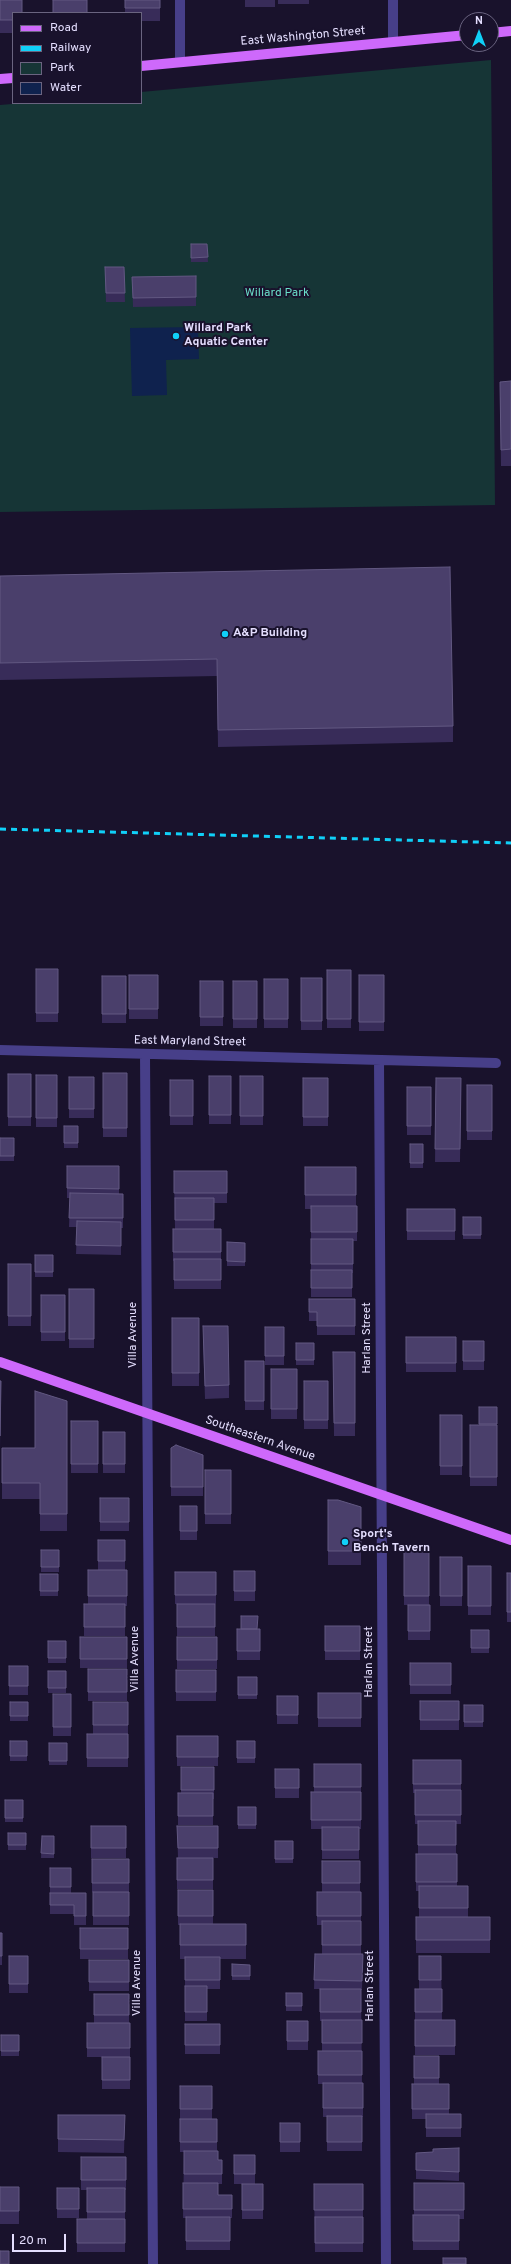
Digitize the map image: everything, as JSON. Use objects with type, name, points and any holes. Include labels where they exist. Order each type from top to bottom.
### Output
[{"type":"main road","points":[[499,32],[511,31]]},
{"type":"main road","name":"East Washington Street","points":[[142,66],[459,36]]},
{"type":"main road","points":[[0,79],[12,78]]},
{"type":"main road","name":"Southeastern Avenue","points":[[0,1362],[511,1540]]},
{"type":"street","points":[[180,0],[180,62]]},
{"type":"street","points":[[393,0],[393,42]]},
{"type":"street","name":"East Maryland Street","points":[[0,1050],[496,1064]]},
{"type":"street","name":"Villa Avenue","points":[[145,1054],[153,2264]]},
{"type":"street","name":"Harlan Street","points":[[379,1060],[386,2264]]},
{"type":"green space","name":"Willard Park","points":[[491,60],[495,505],[0,512],[0,105],[142,104],[142,92]]},
{"type":"water","points":[[198,327],[199,359],[166,360],[167,395],[132,396],[130,328]]},
{"type":"building","points":[[0,0],[22,0],[22,12],[12,12],[12,20],[0,20]]},
{"type":"building","points":[[53,0],[87,0],[87,12],[53,12]]},
{"type":"building","points":[[125,0],[160,0],[160,8],[125,8]]},
{"type":"building","points":[[191,244],[207,244],[208,257],[191,258]]},
{"type":"building","points":[[105,267],[124,267],[125,293],[106,293]]},
{"type":"building","points":[[196,276],[196,297],[133,298],[132,277]]},
{"type":"building","points":[[511,381],[511,449],[501,450],[500,382]]},
{"type":"building","name":"A&P Building","points":[[450,567],[453,726],[218,730],[217,659],[0,663],[0,576]]},
{"type":"building","points":[[36,969],[58,969],[58,1013],[36,1013]]},
{"type":"building","points":[[327,970],[351,970],[351,1019],[327,1019]]},
{"type":"building","points":[[129,975],[158,975],[158,1009],[129,1009]]},
{"type":"building","points":[[359,975],[384,975],[384,1022],[359,1022]]},
{"type":"building","points":[[102,976],[126,976],[126,1014],[102,1014]]},
{"type":"building","points":[[301,978],[322,978],[322,1021],[301,1021]]},
{"type":"building","points":[[264,979],[288,979],[288,1019],[264,1019]]},
{"type":"building","points":[[200,981],[223,981],[223,1017],[200,1017]]},
{"type":"building","points":[[233,981],[257,981],[257,1019],[233,1019]]},
{"type":"building","points":[[103,1073],[127,1073],[127,1128],[103,1128]]},
{"type":"building","points":[[8,1074],[31,1074],[31,1117],[8,1117]]},
{"type":"building","points":[[36,1075],[57,1075],[57,1118],[36,1118]]},
{"type":"building","points":[[209,1076],[231,1076],[231,1115],[209,1115]]},
{"type":"building","points":[[240,1076],[263,1076],[263,1116],[240,1116]]},
{"type":"building","points":[[69,1077],[94,1077],[94,1109],[69,1109]]},
{"type":"building","points":[[303,1078],[328,1078],[328,1117],[303,1117]]},
{"type":"building","points":[[436,1078],[461,1078],[460,1149],[435,1149]]},
{"type":"building","points":[[170,1080],[193,1080],[193,1116],[170,1116]]},
{"type":"building","points":[[467,1085],[492,1085],[492,1131],[467,1131]]},
{"type":"building","points":[[407,1087],[431,1087],[431,1126],[407,1126]]},
{"type":"building","points":[[64,1126],[78,1126],[78,1143],[64,1143]]},
{"type":"building","points":[[0,1138],[14,1138],[14,1156],[0,1156]]},
{"type":"building","points":[[410,1144],[423,1144],[423,1163],[410,1163]]},
{"type":"building","points":[[67,1166],[119,1166],[119,1189],[67,1188]]},
{"type":"building","points":[[305,1167],[356,1167],[356,1195],[305,1195]]},
{"type":"building","points":[[174,1171],[227,1171],[227,1193],[174,1193]]},
{"type":"building","points":[[70,1193],[123,1194],[123,1218],[69,1218]]},
{"type":"building","points":[[175,1198],[214,1198],[214,1220],[175,1220]]},
{"type":"building","points":[[311,1206],[357,1206],[357,1232],[311,1232]]},
{"type":"building","points":[[407,1209],[455,1209],[455,1231],[407,1231]]},
{"type":"building","points":[[463,1217],[481,1217],[481,1235],[463,1235]]},
{"type":"building","points":[[77,1221],[121,1222],[121,1246],[76,1245]]},
{"type":"building","points":[[173,1229],[221,1229],[221,1252],[173,1252]]},
{"type":"building","points":[[311,1239],[353,1239],[353,1264],[311,1264]]},
{"type":"building","points":[[227,1242],[245,1243],[245,1262],[227,1261]]},
{"type":"building","points":[[35,1255],[53,1255],[53,1272],[35,1272]]},
{"type":"building","points":[[174,1259],[221,1259],[221,1280],[174,1280]]},
{"type":"building","points":[[8,1264],[31,1264],[31,1316],[8,1316]]},
{"type":"building","points":[[311,1270],[352,1270],[352,1288],[311,1288]]},
{"type":"building","points":[[69,1289],[94,1289],[94,1339],[69,1339]]},
{"type":"building","points":[[41,1295],[65,1295],[65,1332],[41,1332]]},
{"type":"building","points":[[309,1299],[355,1299],[355,1326],[317,1326],[317,1312],[309,1312]]},
{"type":"building","points":[[172,1318],[199,1318],[199,1373],[172,1373]]},
{"type":"building","points":[[203,1326],[228,1326],[229,1385],[205,1386]]},
{"type":"building","points":[[265,1327],[284,1327],[284,1356],[265,1356]]},
{"type":"building","points":[[406,1337],[456,1337],[456,1363],[406,1363]]},
{"type":"building","points":[[463,1341],[484,1341],[484,1361],[463,1361]]},
{"type":"building","points":[[296,1343],[314,1343],[314,1360],[296,1360]]},
{"type":"building","points":[[333,1352],[355,1352],[355,1423],[334,1423]]},
{"type":"building","points":[[245,1361],[264,1361],[264,1401],[245,1401]]},
{"type":"building","points":[[271,1369],[297,1369],[297,1409],[271,1409]]},
{"type":"building","points":[[0,1381],[1,1381],[0,1436]]},
{"type":"building","points":[[304,1381],[328,1381],[328,1420],[304,1420]]},
{"type":"building","points":[[35,1391],[67,1401],[67,1514],[40,1514],[40,1483],[2,1483],[2,1448],[35,1448]]},
{"type":"building","points":[[479,1407],[497,1407],[497,1424],[479,1424]]},
{"type":"building","points":[[440,1415],[462,1415],[462,1466],[440,1466]]},
{"type":"building","points":[[71,1421],[98,1421],[98,1464],[71,1464]]},
{"type":"building","points":[[470,1425],[497,1425],[497,1477],[470,1477]]},
{"type":"building","points":[[103,1432],[125,1432],[125,1464],[103,1464]]},
{"type":"building","points":[[176,1445],[203,1455],[203,1487],[171,1487],[171,1448]]},
{"type":"building","points":[[205,1470],[231,1470],[231,1514],[205,1514]]},
{"type":"building","points":[[100,1498],[129,1498],[129,1522],[100,1522]]},
{"type":"building","name":"Sport's Bench Tavern","points":[[328,1500],[338,1500],[361,1507],[361,1551],[328,1551]]},
{"type":"building","points":[[180,1506],[197,1506],[197,1531],[180,1531]]},
{"type":"building","points":[[98,1540],[125,1540],[125,1561],[98,1561]]},
{"type":"building","points":[[41,1550],[59,1550],[59,1567],[41,1567]]},
{"type":"building","points":[[404,1551],[429,1551],[429,1596],[404,1596]]},
{"type":"building","points":[[440,1557],[462,1557],[462,1596],[440,1596]]},
{"type":"building","points":[[468,1566],[491,1566],[491,1606],[468,1606]]},
{"type":"building","points":[[88,1570],[127,1570],[127,1596],[88,1596]]},
{"type":"building","points":[[234,1571],[255,1571],[255,1591],[234,1591]]},
{"type":"building","points":[[175,1572],[216,1572],[216,1595],[175,1595]]},
{"type":"building","points":[[507,1573],[511,1573],[511,1612],[507,1612]]},
{"type":"building","points":[[40,1574],[58,1574],[58,1591],[40,1591]]},
{"type":"building","points":[[84,1604],[125,1604],[125,1627],[84,1627]]},
{"type":"building","points":[[177,1604],[215,1604],[215,1627],[177,1627]]},
{"type":"building","points":[[408,1605],[430,1605],[430,1631],[408,1631]]},
{"type":"building","points":[[241,1616],[258,1616],[257,1629],[241,1629]]},
{"type":"building","points":[[325,1626],[360,1626],[360,1651],[325,1651]]},
{"type":"building","points":[[237,1629],[260,1629],[260,1651],[237,1651]]},
{"type":"building","points":[[471,1630],[489,1630],[489,1648],[471,1648]]},
{"type":"building","points":[[80,1637],[127,1637],[127,1659],[80,1659]]},
{"type":"building","points":[[177,1637],[217,1637],[217,1660],[177,1660]]},
{"type":"building","points":[[48,1641],[66,1641],[66,1658],[48,1658]]},
{"type":"building","points":[[410,1663],[451,1663],[451,1685],[410,1685]]},
{"type":"building","points":[[9,1666],[28,1666],[28,1686],[9,1686]]},
{"type":"building","points":[[88,1669],[127,1669],[127,1692],[88,1692]]},
{"type":"building","points":[[176,1670],[216,1670],[216,1692],[176,1692]]},
{"type":"building","points":[[48,1671],[66,1671],[66,1688],[48,1688]]},
{"type":"building","points":[[238,1677],[257,1677],[257,1695],[238,1695]]},
{"type":"building","points":[[318,1693],[361,1693],[361,1718],[318,1718]]},
{"type":"building","points":[[53,1694],[71,1694],[71,1727],[53,1727]]},
{"type":"building","points":[[277,1696],[298,1696],[298,1715],[277,1715]]},
{"type":"building","points":[[420,1701],[459,1701],[459,1720],[420,1720]]},
{"type":"building","points":[[10,1702],[28,1702],[28,1716],[10,1716]]},
{"type":"building","points":[[93,1702],[128,1702],[128,1725],[93,1725]]},
{"type":"building","points":[[464,1705],[483,1705],[483,1722],[464,1722]]},
{"type":"building","points":[[87,1734],[128,1734],[128,1758],[87,1758]]},
{"type":"building","points":[[177,1736],[218,1736],[218,1757],[177,1757]]},
{"type":"building","points":[[10,1741],[27,1741],[27,1756],[10,1756]]},
{"type":"building","points":[[237,1741],[255,1741],[255,1758],[237,1758]]},
{"type":"building","points":[[49,1743],[67,1743],[67,1761],[49,1761]]},
{"type":"building","points":[[413,1760],[461,1760],[461,1784],[413,1784]]},
{"type":"building","points":[[314,1764],[361,1764],[361,1787],[314,1787]]},
{"type":"building","points":[[181,1767],[214,1767],[214,1790],[181,1790]]},
{"type":"building","points":[[275,1769],[299,1769],[299,1788],[275,1788]]},
{"type":"building","points":[[415,1790],[461,1790],[461,1815],[415,1815]]},
{"type":"building","points":[[311,1792],[361,1792],[361,1820],[311,1820]]},
{"type":"building","points":[[178,1793],[213,1793],[213,1816],[178,1816]]},
{"type":"building","points":[[5,1800],[23,1800],[23,1818],[5,1818]]},
{"type":"building","points":[[238,1807],[256,1807],[256,1825],[238,1825]]},
{"type":"building","points":[[418,1821],[456,1821],[456,1845],[418,1845]]},
{"type":"building","points":[[91,1826],[126,1826],[126,1848],[91,1848]]},
{"type":"building","points":[[177,1826],[218,1826],[218,1848],[178,1848]]},
{"type":"building","points":[[322,1827],[359,1827],[359,1850],[322,1850]]},
{"type":"building","points":[[8,1833],[26,1833],[26,1845],[8,1845]]},
{"type":"building","points":[[42,1836],[54,1836],[54,1854],[41,1853]]},
{"type":"building","points":[[275,1841],[293,1841],[293,1859],[275,1859]]},
{"type":"building","points":[[416,1854],[457,1854],[457,1882],[416,1882]]},
{"type":"building","points":[[177,1858],[213,1858],[213,1880],[177,1880]]},
{"type":"building","points":[[92,1859],[129,1859],[129,1883],[92,1883]]},
{"type":"building","points":[[322,1861],[360,1861],[360,1883],[322,1883]]},
{"type":"building","points":[[50,1868],[71,1868],[71,1887],[50,1887]]},
{"type":"building","points":[[419,1886],[468,1886],[468,1908],[419,1908]]},
{"type":"building","points":[[178,1890],[213,1890],[213,1916],[178,1916]]},
{"type":"building","points":[[93,1892],[129,1892],[129,1916],[93,1916]]},
{"type":"building","points":[[317,1892],[361,1892],[361,1916],[317,1916]]},
{"type":"building","points":[[50,1893],[86,1893],[86,1916],[74,1916],[74,1905],[50,1905]]},
{"type":"building","points":[[416,1917],[490,1917],[490,1940],[416,1940]]},
{"type":"building","points":[[322,1921],[361,1921],[361,1945],[322,1945]]},
{"type":"building","points":[[180,1924],[246,1924],[246,1945],[180,1945]]},
{"type":"building","points":[[80,1928],[128,1928],[128,1949],[80,1949]]},
{"type":"building","points":[[0,1933],[2,1933],[2,1956],[0,1956]]},
{"type":"building","points":[[315,1954],[363,1954],[362,1981],[314,1980]]},
{"type":"building","points":[[9,1956],[28,1956],[28,1984],[9,1984]]},
{"type":"building","points":[[419,1956],[441,1956],[441,1980],[419,1980]]},
{"type":"building","points":[[185,1957],[220,1957],[220,1980],[185,1980]]},
{"type":"building","points":[[89,1960],[129,1960],[129,1982],[89,1982]]},
{"type":"building","points":[[232,1964],[250,1965],[250,1976],[232,1976]]},
{"type":"building","points":[[185,1986],[207,1986],[207,2012],[185,2012]]},
{"type":"building","points":[[320,1989],[361,1989],[361,2012],[320,2012]]},
{"type":"building","points":[[415,1989],[442,1989],[442,2012],[415,2012]]},
{"type":"building","points":[[286,1993],[302,1993],[302,2006],[286,2006]]},
{"type":"building","points":[[94,1994],[129,1994],[129,2015],[94,2015]]},
{"type":"building","points":[[322,2020],[362,2020],[362,2043],[322,2043]]},
{"type":"building","points":[[415,2020],[455,2020],[455,2046],[415,2046]]},
{"type":"building","points":[[287,2021],[308,2021],[308,2041],[287,2041]]},
{"type":"building","points":[[87,2023],[130,2023],[130,2048],[87,2048]]},
{"type":"building","points":[[185,2024],[220,2024],[220,2045],[185,2045]]},
{"type":"building","points":[[1,2035],[19,2035],[19,2051],[1,2051]]},
{"type":"building","points":[[318,2051],[362,2051],[362,2075],[318,2075]]},
{"type":"building","points":[[414,2056],[439,2056],[439,2078],[414,2078]]},
{"type":"building","points":[[102,2057],[130,2057],[130,2080],[102,2080]]},
{"type":"building","points":[[323,2083],[363,2083],[363,2108],[323,2108]]},
{"type":"building","points":[[412,2084],[449,2084],[449,2109],[412,2109]]},
{"type":"building","points":[[180,2086],[212,2086],[212,2109],[180,2109]]},
{"type":"building","points":[[426,2114],[461,2114],[461,2128],[426,2128]]},
{"type":"building","points":[[58,2115],[125,2115],[124,2140],[58,2139]]},
{"type":"building","points":[[327,2116],[362,2116],[362,2142],[327,2142]]},
{"type":"building","points":[[180,2119],[217,2119],[217,2142],[180,2142]]},
{"type":"building","points":[[280,2123],[300,2123],[300,2142],[280,2142]]},
{"type":"building","points":[[459,2148],[459,2172],[416,2170],[416,2153],[433,2152],[433,2149]]},
{"type":"building","points":[[184,2151],[218,2151],[218,2160],[222,2160],[222,2174],[184,2174]]},
{"type":"building","points":[[234,2155],[255,2155],[255,2174],[234,2174]]},
{"type":"building","points":[[81,2157],[126,2157],[126,2180],[81,2180]]},
{"type":"building","points":[[183,2183],[218,2183],[218,2195],[232,2195],[232,2209],[183,2209]]},
{"type":"building","points":[[414,2183],[464,2183],[464,2210],[414,2210]]},
{"type":"building","points":[[242,2184],[263,2184],[263,2210],[242,2210]]},
{"type":"building","points":[[314,2184],[363,2184],[363,2210],[314,2210]]},
{"type":"building","points":[[0,2187],[19,2187],[19,2211],[0,2211]]},
{"type":"building","points":[[57,2188],[79,2188],[79,2209],[57,2209]]},
{"type":"building","points":[[87,2188],[125,2188],[125,2212],[87,2212]]},
{"type":"building","points":[[413,2215],[459,2215],[459,2241],[413,2241]]},
{"type":"building","points":[[186,2217],[230,2217],[230,2241],[186,2241]]},
{"type":"building","points":[[315,2217],[363,2217],[363,2243],[315,2243]]},
{"type":"building","points":[[77,2219],[125,2219],[125,2243],[77,2243]]},
{"type":"building","points":[[0,2251],[9,2251],[9,2264],[0,2264]]},
{"type":"building","points":[[443,2258],[466,2258],[466,2264],[443,2264]]},
{"type":"railway","points":[[0,829],[511,843]]},
{"type":"place","name":"Willard Park Aquatic Center","points":[[176,336]]},
{"type":"place","name":"A&P Building","points":[[225,634]]},
{"type":"place","name":"Sport's Bench Tavern","points":[[345,1542]]}]
